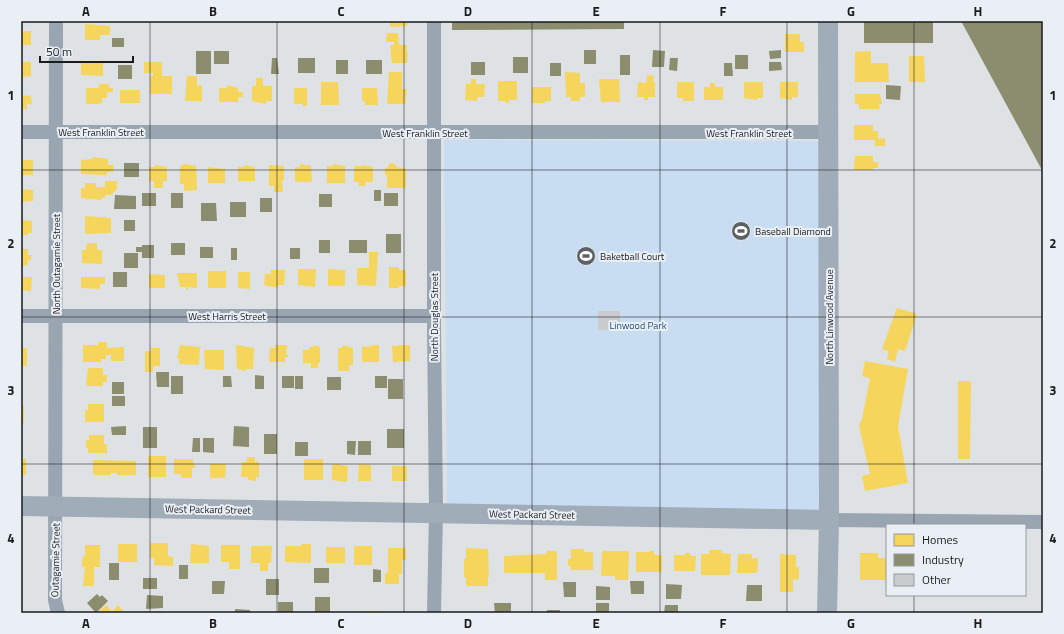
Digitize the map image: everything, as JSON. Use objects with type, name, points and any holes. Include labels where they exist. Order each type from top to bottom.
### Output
[{"type":"street","name":"North Outagamie Street","points":[[56,21],[56,506]]},
{"type":"street","name":"North Douglas Street","points":[[434,21],[434,316],[436,512],[434,613]]},
{"type":"street","name":"North Linwood Avenue","points":[[827,613],[829,520],[828,21]]},
{"type":"street","name":"West Franklin Street","points":[[21,132],[828,132]]},
{"type":"street","name":"West Harris Street","points":[[21,316],[434,316]]},
{"type":"street","name":"West Packard Street","points":[[21,506],[829,520],[1043,522]]},
{"type":"street","name":"Outagamie Street","points":[[56,506],[55,606],[58,613]]},
{"type":"green space","name":"Linwood Park","points":[[444,140],[822,141],[822,512],[447,505]]},
{"type":"building: Homes","points":[[390,21],[407,21],[407,26],[390,27]]},
{"type":"building: Homes","points":[[85,24],[110,26],[110,35],[100,35],[100,40],[85,40]]},
{"type":"building: Homes","points":[[21,31],[31,31],[31,45],[21,45]]},
{"type":"building: Homes","points":[[387,33],[398,33],[399,45],[407,45],[407,63],[392,63],[390,45],[394,45],[394,42],[386,42]]},
{"type":"building: Homes","points":[[785,34],[800,34],[800,42],[804,42],[804,52],[785,52]]},
{"type":"building: Homes","points":[[871,51],[871,63],[888,63],[889,82],[855,82],[855,52]]},
{"type":"building: Homes","points":[[909,56],[924,56],[925,82],[909,82]]},
{"type":"building: Homes","points":[[103,61],[103,76],[81,75],[81,62]]},
{"type":"building: Homes","points":[[21,62],[31,62],[31,76],[21,77]]},
{"type":"building: Homes","points":[[144,62],[162,62],[162,76],[172,76],[172,94],[150,94],[150,76],[153,76],[153,73],[144,73]]},
{"type":"building: Homes","points":[[389,72],[402,72],[402,89],[407,89],[405,104],[387,104]]},
{"type":"building: Homes","points":[[565,72],[580,73],[580,83],[585,83],[585,97],[580,97],[580,101],[571,101],[571,97],[566,97]]},
{"type":"building: Homes","points":[[647,75],[654,76],[653,82],[655,82],[655,97],[648,97],[648,100],[644,100],[644,97],[637,97],[638,82],[646,83]]},
{"type":"building: Homes","points":[[187,76],[197,76],[197,86],[202,85],[202,101],[185,101]]},
{"type":"building: Homes","points":[[256,78],[263,78],[263,86],[272,86],[272,101],[266,101],[266,104],[252,101],[252,86],[256,86]]},
{"type":"building: Homes","points":[[471,79],[476,79],[476,84],[485,84],[484,97],[477,97],[477,101],[465,100],[466,84],[471,84]]},
{"type":"building: Homes","points":[[599,79],[619,79],[620,102],[601,102]]},
{"type":"building: Homes","points":[[498,81],[517,81],[517,100],[509,100],[509,103],[506,103],[506,101],[498,101]]},
{"type":"building: Homes","points":[[321,82],[338,82],[339,105],[321,105]]},
{"type":"building: Homes","points":[[677,82],[694,82],[694,101],[683,101],[683,98],[677,98]]},
{"type":"building: Homes","points":[[744,82],[763,82],[763,98],[757,98],[757,100],[744,98]]},
{"type":"building: Homes","points":[[780,82],[798,82],[798,97],[792,97],[792,100],[780,98]]},
{"type":"building: Homes","points":[[710,83],[715,83],[715,87],[723,87],[723,100],[704,100],[704,87],[710,87]]},
{"type":"building: Homes","points":[[99,84],[109,84],[109,88],[113,88],[113,92],[107,92],[107,98],[102,98],[102,103],[86,104],[86,88],[99,88]]},
{"type":"building: Homes","points":[[227,85],[238,88],[238,92],[243,92],[243,97],[238,97],[238,102],[219,102],[219,88],[227,88]]},
{"type":"building: Homes","points":[[532,87],[551,87],[551,101],[545,101],[545,103],[532,103]]},
{"type":"building: Homes","points":[[294,88],[307,88],[307,106],[303,106],[303,104],[294,104]]},
{"type":"building: Homes","points":[[362,88],[377,88],[378,105],[365,105],[365,101],[362,101]]},
{"type":"building: Homes","points":[[120,90],[140,90],[140,103],[120,103]]},
{"type":"building: Homes","points":[[855,94],[880,94],[882,104],[879,104],[880,109],[859,109],[859,104],[855,104]]},
{"type":"building: Homes","points":[[21,95],[31,96],[32,104],[27,104],[27,109],[23,109],[23,111],[21,111]]},
{"type":"building: Homes","points":[[854,125],[873,125],[873,131],[878,131],[878,139],[885,138],[885,146],[875,146],[875,140],[854,140]]},
{"type":"building: Homes","points":[[855,156],[873,156],[873,162],[878,162],[878,168],[873,168],[873,170],[854,170]]},
{"type":"building: Homes","points":[[93,157],[108,159],[108,165],[114,165],[113,172],[107,172],[107,175],[81,174],[81,160],[93,159]]},
{"type":"building: Homes","points":[[21,160],[33,160],[33,175],[21,175]]},
{"type":"building: Homes","points":[[390,163],[395,164],[398,169],[399,167],[406,169],[406,188],[387,188],[387,175],[385,175],[385,168],[387,168]]},
{"type":"building: Homes","points":[[185,164],[196,166],[197,190],[184,191],[184,184],[180,184],[180,166]]},
{"type":"building: Homes","points":[[300,164],[311,166],[312,182],[295,182],[295,167],[300,167]]},
{"type":"building: Homes","points":[[333,164],[345,166],[345,183],[327,183],[327,166],[333,166]]},
{"type":"building: Homes","points":[[155,165],[167,167],[167,181],[163,181],[163,188],[154,188],[154,181],[149,181],[149,167],[155,167]]},
{"type":"building: Homes","points":[[244,165],[255,167],[255,181],[238,181],[238,167],[244,167]]},
{"type":"building: Homes","points":[[269,165],[284,166],[284,180],[282,180],[283,192],[274,192],[274,186],[269,186]]},
{"type":"building: Homes","points":[[362,165],[373,167],[373,182],[365,182],[365,186],[359,186],[359,182],[354,182],[354,166]]},
{"type":"building: Homes","points":[[208,167],[225,169],[225,183],[208,183]]},
{"type":"building: Homes","points":[[105,181],[117,181],[117,189],[111,195],[105,195],[105,198],[101,198],[101,200],[81,198],[81,188],[85,188],[85,183],[96,183],[96,187],[105,187]]},
{"type":"building: Homes","points":[[21,189],[33,190],[33,201],[21,202]]},
{"type":"building: Homes","points":[[85,216],[111,218],[111,233],[85,234]]},
{"type":"building: Homes","points":[[21,220],[32,221],[32,233],[28,233],[28,235],[21,235]]},
{"type":"building: Homes","points":[[87,243],[97,243],[97,250],[102,250],[102,264],[82,263],[82,250],[86,250]]},
{"type":"building: Homes","points":[[21,245],[23,245],[23,249],[28,249],[28,255],[31,255],[31,260],[28,260],[28,265],[21,266]]},
{"type":"building: Homes","points":[[369,252],[378,252],[376,286],[357,285],[357,268],[369,268]]},
{"type":"building: Homes","points":[[389,267],[399,267],[399,270],[406,270],[406,286],[389,288]]},
{"type":"building: Homes","points":[[298,269],[316,269],[315,287],[298,285]]},
{"type":"building: Homes","points":[[328,269],[345,270],[345,286],[328,286]]},
{"type":"building: Homes","points":[[271,270],[285,270],[284,285],[278,285],[278,288],[264,285],[265,274],[271,274]]},
{"type":"building: Homes","points":[[208,271],[226,271],[226,288],[208,288]]},
{"type":"building: Homes","points":[[238,272],[250,272],[250,289],[238,288]]},
{"type":"building: Homes","points":[[177,273],[197,273],[197,288],[188,287],[188,290],[186,287],[180,287]]},
{"type":"building: Homes","points":[[149,274],[165,275],[165,288],[149,288]]},
{"type":"building: Homes","points":[[21,277],[32,277],[31,291],[21,290]]},
{"type":"building: Homes","points":[[81,277],[105,277],[105,284],[100,284],[100,289],[81,288]]},
{"type":"building: Homes","points":[[897,308],[917,314],[905,351],[898,349],[895,362],[887,359],[889,351],[882,349]]},
{"type":"building: Homes","points":[[98,342],[107,342],[107,348],[124,347],[124,361],[111,361],[111,355],[106,355],[106,359],[101,359],[101,362],[83,362],[83,345],[98,345]]},
{"type":"building: Homes","points":[[180,345],[200,347],[199,365],[179,364],[180,359],[177,359]]},
{"type":"building: Homes","points":[[236,345],[254,348],[253,369],[246,369],[246,371],[237,369]]},
{"type":"building: Homes","points":[[275,345],[287,345],[286,355],[288,355],[288,357],[285,357],[285,362],[269,362],[270,348],[275,348]]},
{"type":"building: Homes","points":[[313,345],[320,347],[320,363],[318,363],[318,368],[311,368],[311,363],[303,363],[303,350],[309,350],[309,347],[313,347]]},
{"type":"building: Homes","points":[[342,345],[353,348],[353,365],[349,365],[349,371],[338,371],[338,348],[342,348]]},
{"type":"building: Homes","points":[[371,345],[379,345],[379,362],[362,362],[362,347],[372,346]]},
{"type":"building: Homes","points":[[410,345],[410,361],[393,362],[392,346]]},
{"type":"building: Homes","points":[[21,348],[27,348],[27,366],[21,366]]},
{"type":"building: Homes","points":[[151,348],[160,348],[160,366],[153,366],[153,372],[145,372],[145,351],[151,351]]},
{"type":"building: Homes","points":[[204,350],[224,350],[224,370],[205,369]]},
{"type":"building: Homes","points":[[865,361],[908,369],[898,426],[908,483],[865,491],[862,476],[870,474],[859,426],[862,419],[870,378],[862,376]]},
{"type":"building: Homes","points":[[88,368],[103,368],[103,375],[107,375],[107,382],[103,382],[103,386],[88,386],[86,384]]},
{"type":"building: Homes","points":[[958,381],[971,381],[970,459],[958,459]]},
{"type":"building: Homes","points":[[88,404],[104,404],[104,422],[85,422],[85,410],[88,410]]},
{"type":"building: Homes","points":[[21,406],[24,406],[24,423],[21,423]]},
{"type":"building: Homes","points":[[89,435],[104,435],[104,444],[107,444],[107,453],[88,453],[88,448],[86,448],[86,440],[89,440]]},
{"type":"building: Homes","points":[[148,456],[166,456],[166,477],[148,477]]},
{"type":"building: Homes","points":[[247,457],[255,457],[255,462],[259,462],[259,477],[256,477],[256,481],[248,480],[248,477],[241,477],[242,462],[247,462]]},
{"type":"building: Homes","points":[[21,459],[26,459],[26,475],[21,475]]},
{"type":"building: Homes","points":[[174,459],[193,459],[195,468],[192,468],[192,478],[181,478],[181,474],[174,474]]},
{"type":"building: Homes","points":[[304,459],[323,459],[323,480],[304,480]]},
{"type":"building: Homes","points":[[93,460],[136,461],[136,475],[117,475],[117,473],[111,473],[111,475],[93,475]]},
{"type":"building: Homes","points":[[210,464],[226,464],[225,478],[210,478]]},
{"type":"building: Homes","points":[[337,464],[348,466],[347,482],[332,480],[332,465]]},
{"type":"building: Homes","points":[[359,464],[371,465],[371,481],[358,481]]},
{"type":"building: Homes","points":[[392,466],[407,466],[407,481],[392,481]]},
{"type":"building: Homes","points":[[150,543],[168,543],[168,556],[173,557],[173,566],[154,565],[154,558],[150,558]]},
{"type":"building: Homes","points":[[118,544],[137,544],[137,562],[118,562]]},
{"type":"building: Homes","points":[[191,544],[209,546],[209,563],[190,563]]},
{"type":"building: Homes","points":[[301,544],[311,544],[311,563],[285,562],[285,546],[301,546]]},
{"type":"building: Homes","points":[[85,545],[100,545],[100,567],[94,567],[94,586],[83,586],[85,567],[82,567],[82,559],[85,555]]},
{"type":"building: Homes","points":[[221,545],[240,545],[240,569],[229,569],[229,562],[221,562]]},
{"type":"building: Homes","points":[[251,546],[272,546],[271,563],[268,563],[268,571],[260,571],[260,563],[251,563]]},
{"type":"building: Homes","points":[[354,546],[372,546],[372,565],[354,565]]},
{"type":"building: Homes","points":[[326,547],[345,547],[345,563],[326,563]]},
{"type":"building: Homes","points":[[388,548],[406,548],[406,560],[402,560],[402,574],[399,574],[399,584],[385,584],[385,573],[388,573]]},
{"type":"building: Homes","points":[[466,548],[488,549],[488,586],[466,586],[466,577],[464,577],[464,559],[466,559]]},
{"type":"building: Homes","points":[[571,549],[584,549],[584,552],[593,552],[593,570],[571,570],[571,566],[568,566],[568,559],[571,559]]},
{"type":"building: Homes","points":[[709,550],[722,550],[722,553],[731,554],[730,575],[701,575],[701,554],[709,554]]},
{"type":"building: Homes","points":[[546,551],[557,551],[557,580],[545,580],[545,573],[504,573],[504,556],[546,554]]},
{"type":"building: Homes","points":[[602,551],[629,551],[628,580],[615,580],[615,576],[601,576]]},
{"type":"building: Homes","points":[[654,551],[654,555],[662,555],[662,572],[636,572],[636,552]]},
{"type":"building: Homes","points":[[685,553],[690,553],[690,556],[696,556],[695,571],[674,571],[674,555],[685,555]]},
{"type":"building: Homes","points":[[860,553],[878,553],[878,558],[886,558],[886,580],[860,580]]},
{"type":"building: Homes","points":[[738,554],[752,554],[752,558],[758,558],[757,573],[737,573]]},
{"type":"building: Homes","points":[[780,554],[796,555],[796,567],[799,567],[799,580],[793,579],[793,592],[780,592]]},
{"type":"building: Homes","points":[[106,605],[112,611],[118,605],[125,613],[97,613]]},
{"type":"building: Homes","points":[[363,611],[380,611],[380,613],[363,613]]},
{"type":"building: Industry","points":[[452,21],[624,21],[624,29],[452,30]]},
{"type":"building: Industry","points":[[864,21],[933,21],[933,43],[864,43]]},
{"type":"building: Industry","points":[[961,21],[1043,21],[1043,172]]},
{"type":"building: Industry","points":[[112,38],[124,38],[124,47],[112,47]]},
{"type":"building: Industry","points":[[584,50],[596,50],[596,64],[584,64]]},
{"type":"building: Industry","points":[[653,50],[665,51],[664,67],[652,67]]},
{"type":"building: Industry","points":[[781,50],[781,58],[770,59],[769,51]]},
{"type":"building: Industry","points":[[196,51],[211,51],[211,74],[196,74]]},
{"type":"building: Industry","points":[[214,51],[229,51],[229,64],[214,64]]},
{"type":"building: Industry","points":[[620,55],[630,55],[630,75],[620,75]]},
{"type":"building: Industry","points":[[735,55],[748,55],[748,69],[735,69]]},
{"type":"building: Industry","points":[[513,57],[528,57],[528,73],[513,73]]},
{"type":"building: Industry","points":[[272,58],[277,58],[279,74],[271,74]]},
{"type":"building: Industry","points":[[298,58],[315,58],[315,73],[298,73]]},
{"type":"building: Industry","points":[[670,58],[678,58],[677,71],[669,70]]},
{"type":"building: Industry","points":[[336,60],[348,60],[348,74],[336,74]]},
{"type":"building: Industry","points":[[366,60],[382,60],[382,74],[366,74]]},
{"type":"building: Industry","points":[[471,62],[485,62],[485,75],[471,75]]},
{"type":"building: Industry","points":[[769,62],[781,62],[782,70],[769,71]]},
{"type":"building: Industry","points":[[550,63],[561,63],[561,76],[550,76]]},
{"type":"building: Industry","points":[[724,63],[732,63],[733,76],[724,76]]},
{"type":"building: Industry","points":[[118,65],[132,65],[132,79],[118,79]]},
{"type":"building: Industry","points":[[886,85],[901,86],[900,100],[886,99]]},
{"type":"building: Industry","points":[[124,163],[139,163],[139,177],[124,177]]},
{"type":"building: Industry","points":[[374,190],[381,190],[381,201],[374,201]]},
{"type":"building: Industry","points":[[142,193],[156,193],[156,206],[142,206]]},
{"type":"building: Industry","points":[[171,193],[183,193],[183,208],[171,208]]},
{"type":"building: Industry","points":[[384,193],[398,193],[398,206],[384,206]]},
{"type":"building: Industry","points":[[319,194],[332,194],[332,207],[319,207]]},
{"type":"building: Industry","points":[[115,195],[136,196],[136,209],[114,209]]},
{"type":"building: Industry","points":[[260,198],[272,198],[272,212],[260,212]]},
{"type":"building: Industry","points":[[230,202],[246,202],[246,217],[230,217]]},
{"type":"building: Industry","points":[[201,203],[216,203],[217,221],[201,221]]},
{"type":"building: Industry","points":[[124,220],[135,220],[135,231],[124,231]]},
{"type":"building: Industry","points":[[386,234],[401,234],[401,253],[386,253]]},
{"type":"building: Industry","points":[[319,240],[330,240],[330,253],[319,253]]},
{"type":"building: Industry","points":[[349,240],[367,240],[367,253],[349,253]]},
{"type":"building: Industry","points":[[171,243],[185,243],[185,255],[171,255]]},
{"type":"building: Industry","points":[[142,245],[154,245],[154,258],[142,258],[142,252],[136,252],[136,247],[142,247]]},
{"type":"building: Industry","points":[[200,247],[213,247],[213,258],[200,258]]},
{"type":"building: Industry","points":[[231,248],[237,248],[237,260],[231,260]]},
{"type":"building: Industry","points":[[290,248],[300,248],[300,259],[290,259]]},
{"type":"building: Industry","points":[[124,253],[138,253],[138,268],[124,268]]},
{"type":"building: Industry","points":[[113,272],[127,272],[127,287],[113,287]]},
{"type":"building: Industry","points":[[156,372],[169,372],[169,387],[157,387]]},
{"type":"building: Industry","points":[[255,375],[264,376],[264,389],[255,389]]},
{"type":"building: Industry","points":[[171,376],[183,376],[183,394],[171,394]]},
{"type":"building: Industry","points":[[223,376],[231,376],[232,387],[223,387]]},
{"type":"building: Industry","points":[[282,376],[294,376],[294,388],[282,388]]},
{"type":"building: Industry","points":[[295,376],[303,376],[303,389],[295,389]]},
{"type":"building: Industry","points":[[375,376],[387,376],[387,388],[375,388]]},
{"type":"building: Industry","points":[[327,377],[341,377],[341,390],[327,390]]},
{"type":"building: Industry","points":[[388,379],[403,379],[403,399],[388,399]]},
{"type":"building: Industry","points":[[112,382],[124,382],[124,394],[112,394]]},
{"type":"building: Industry","points":[[112,396],[125,396],[125,406],[112,406]]},
{"type":"building: Industry","points":[[126,426],[126,435],[112,435],[111,427]]},
{"type":"building: Industry","points":[[234,426],[249,427],[249,447],[233,446]]},
{"type":"building: Industry","points":[[143,427],[157,427],[157,448],[143,448]]},
{"type":"building: Industry","points":[[387,429],[404,429],[404,448],[387,448]]},
{"type":"building: Industry","points":[[264,434],[277,434],[277,454],[264,454]]},
{"type":"building: Industry","points":[[193,438],[200,438],[200,452],[192,452]]},
{"type":"building: Industry","points":[[203,438],[214,438],[214,453],[203,452]]},
{"type":"building: Industry","points":[[347,441],[356,441],[355,455],[347,454]]},
{"type":"building: Industry","points":[[358,441],[371,441],[371,455],[358,455]]},
{"type":"building: Industry","points":[[295,442],[308,442],[308,456],[295,456]]},
{"type":"building: Industry","points":[[109,563],[119,563],[119,580],[109,580]]},
{"type":"building: Industry","points":[[179,565],[188,565],[188,579],[179,579]]},
{"type":"building: Industry","points":[[314,568],[329,568],[329,583],[314,583]]},
{"type":"building: Industry","points":[[373,569],[381,570],[381,582],[373,582]]},
{"type":"building: Industry","points":[[143,578],[157,578],[157,589],[143,589]]},
{"type":"building: Industry","points":[[266,579],[279,579],[279,595],[266,595]]},
{"type":"building: Industry","points":[[212,581],[225,581],[224,594],[212,594]]},
{"type":"building: Industry","points":[[630,581],[644,581],[644,594],[631,594]]},
{"type":"building: Industry","points":[[563,582],[576,582],[576,597],[564,597]]},
{"type":"building: Industry","points":[[666,584],[682,585],[681,599],[666,599]]},
{"type":"building: Industry","points":[[747,585],[762,585],[762,601],[746,601]]},
{"type":"building: Industry","points":[[596,586],[610,587],[610,600],[596,600]]},
{"type":"building: Industry","points":[[97,594],[100,597],[102,595],[108,601],[96,613],[87,603]]},
{"type":"building: Industry","points":[[147,595],[163,596],[163,608],[146,609]]},
{"type":"building: Industry","points":[[315,597],[330,597],[330,613],[315,613]]},
{"type":"building: Industry","points":[[278,602],[293,602],[293,613],[278,613]]},
{"type":"building: Industry","points":[[494,603],[511,603],[511,613],[495,613]]},
{"type":"building: Industry","points":[[596,603],[609,603],[609,613],[596,613]]},
{"type":"building: Industry","points":[[665,605],[678,605],[678,613],[664,613]]},
{"type":"building: Industry","points":[[235,609],[250,610],[250,613],[235,613]]},
{"type":"building: Industry","points":[[547,610],[560,610],[560,613],[547,613]]},
{"type":"building: Other","points":[[598,311],[620,311],[620,330],[598,330]]},
{"type":"place","name":"Baseball Diamond","points":[[741,231]]},
{"type":"place","name":"Baketball Court","points":[[586,256]]}]
